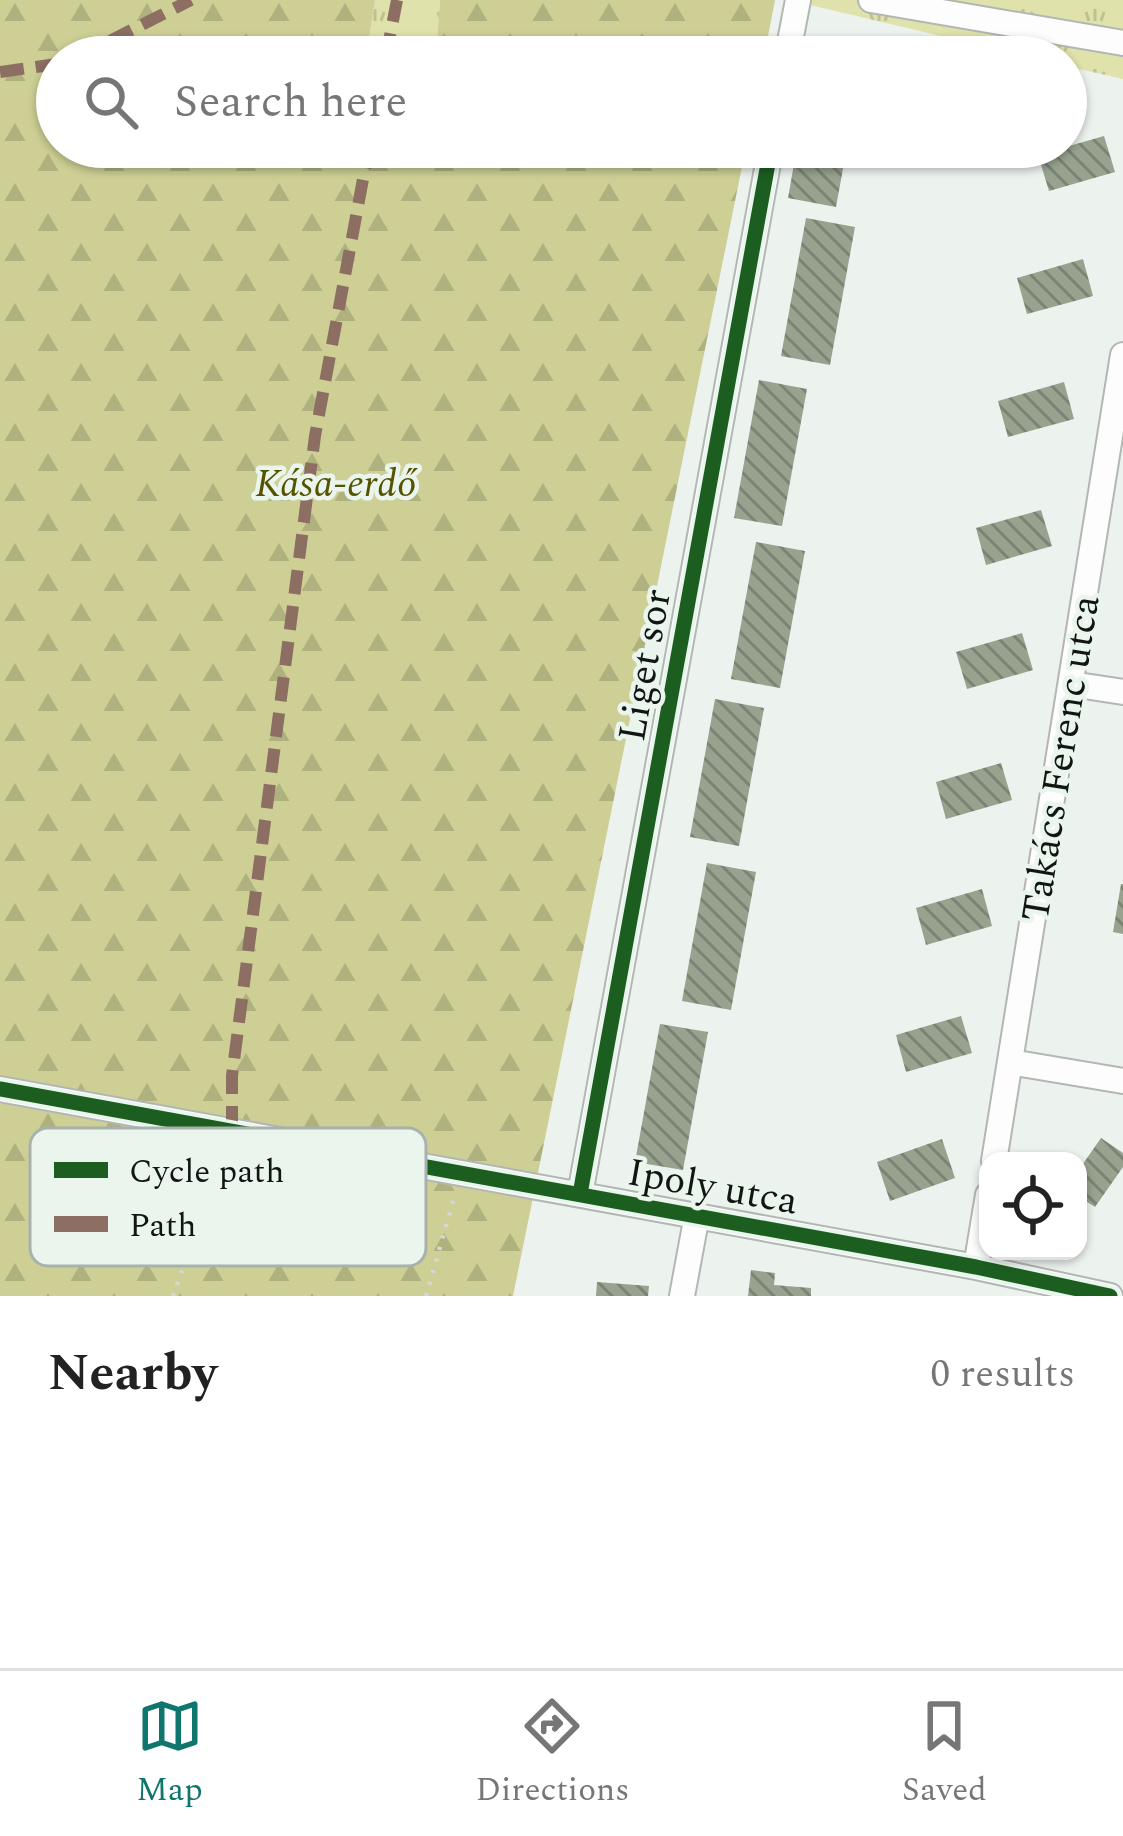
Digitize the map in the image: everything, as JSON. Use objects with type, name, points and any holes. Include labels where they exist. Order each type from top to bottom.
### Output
[{"type":"street","points":[[792,36],[798,0]]},
{"type":"street","points":[[871,0],[1082,36]]},
{"type":"street","points":[[1087,37],[1123,43]]},
{"type":"street","name":"Liget sor","points":[[580,1194],[767,168]]},
{"type":"street","name":"Takács Ferenc utca","points":[[995,1152],[1123,355]]},
{"type":"street","points":[[1071,684],[1123,692]]},
{"type":"street","points":[[1010,1062],[1123,1081]]},
{"type":"street","name":"Ipoly utca","points":[[0,1089],[221,1128]]},
{"type":"street","name":"Ipoly utca","points":[[426,1165],[1110,1296]]},
{"type":"street","points":[[682,1296],[697,1215]]},
{"type":"street","points":[[976,1267],[979,1249]]},
{"type":"path","points":[[426,1296],[462,1172]]},
{"type":"path","points":[[173,1296],[184,1266]]},
{"type":"green space","name":"Kása-erdő","points":[[0,0],[375,0],[369,36],[36,36],[36,168],[742,168],[513,1296],[0,1296]]},
{"type":"green space","points":[[375,0],[440,0],[437,36],[369,36]]},
{"type":"green space","points":[[440,0],[775,0],[768,36],[437,36]]},
{"type":"green space","points":[[789,0],[1123,0],[1123,79],[1087,71],[1087,36],[941,36]]},
{"type":"building","points":[[1104,136],[1115,172],[1049,191],[1042,168],[1087,168],[1087,141]]},
{"type":"building","points":[[793,168],[843,168],[836,207],[788,198]]},
{"type":"building","points":[[806,218],[855,227],[830,365],[781,356]]},
{"type":"building","points":[[1083,259],[1093,296],[1027,314],[1017,278]]},
{"type":"building","points":[[759,380],[807,389],[782,526],[734,518]]},
{"type":"building","points":[[1064,382],[1074,419],[1008,437],[998,401]]},
{"type":"building","points":[[1041,510],[1052,546],[986,565],[976,528]]},
{"type":"building","points":[[756,542],[805,551],[780,688],[731,679]]},
{"type":"building","points":[[1022,633],[1033,670],[967,689],[956,652]]},
{"type":"building","points":[[715,699],[764,708],[739,846],[690,837]]},
{"type":"building","points":[[1001,763],[1012,800],[946,819],[936,782]]},
{"type":"building","points":[[707,863],[756,872],[731,1010],[682,1001]]},
{"type":"building","points":[[1123,884],[1123,934],[1113,932]]},
{"type":"building","points":[[982,889],[992,926],[926,945],[916,908]]},
{"type":"building","points":[[961,1016],[972,1053],[906,1072],[896,1035]]},
{"type":"building","points":[[660,1024],[708,1032],[683,1170],[635,1162]]},
{"type":"building","points":[[1101,1138],[1123,1153],[1123,1167],[1095,1207],[1087,1202],[1087,1158]]},
{"type":"building","points":[[942,1139],[955,1178],[890,1201],[877,1162]]},
{"type":"building","points":[[751,1270],[775,1273],[774,1285],[811,1288],[811,1296],[748,1296]]},
{"type":"building","points":[[597,1282],[649,1286],[648,1296],[596,1296]]},
{"type":"marked path","points":[[120,36],[191,0]]},
{"type":"marked path","points":[[390,36],[397,0]]},
{"type":"marked path","points":[[0,72],[36,67]]},
{"type":"marked path","points":[[232,1128],[232,1076],[315,436],[365,168]]},
{"type":"cycle path","points":[[580,1194],[767,168]]},
{"type":"cycle path","points":[[0,1089],[214,1128]]},
{"type":"cycle path","points":[[426,1167],[976,1267],[1110,1296]]}]
